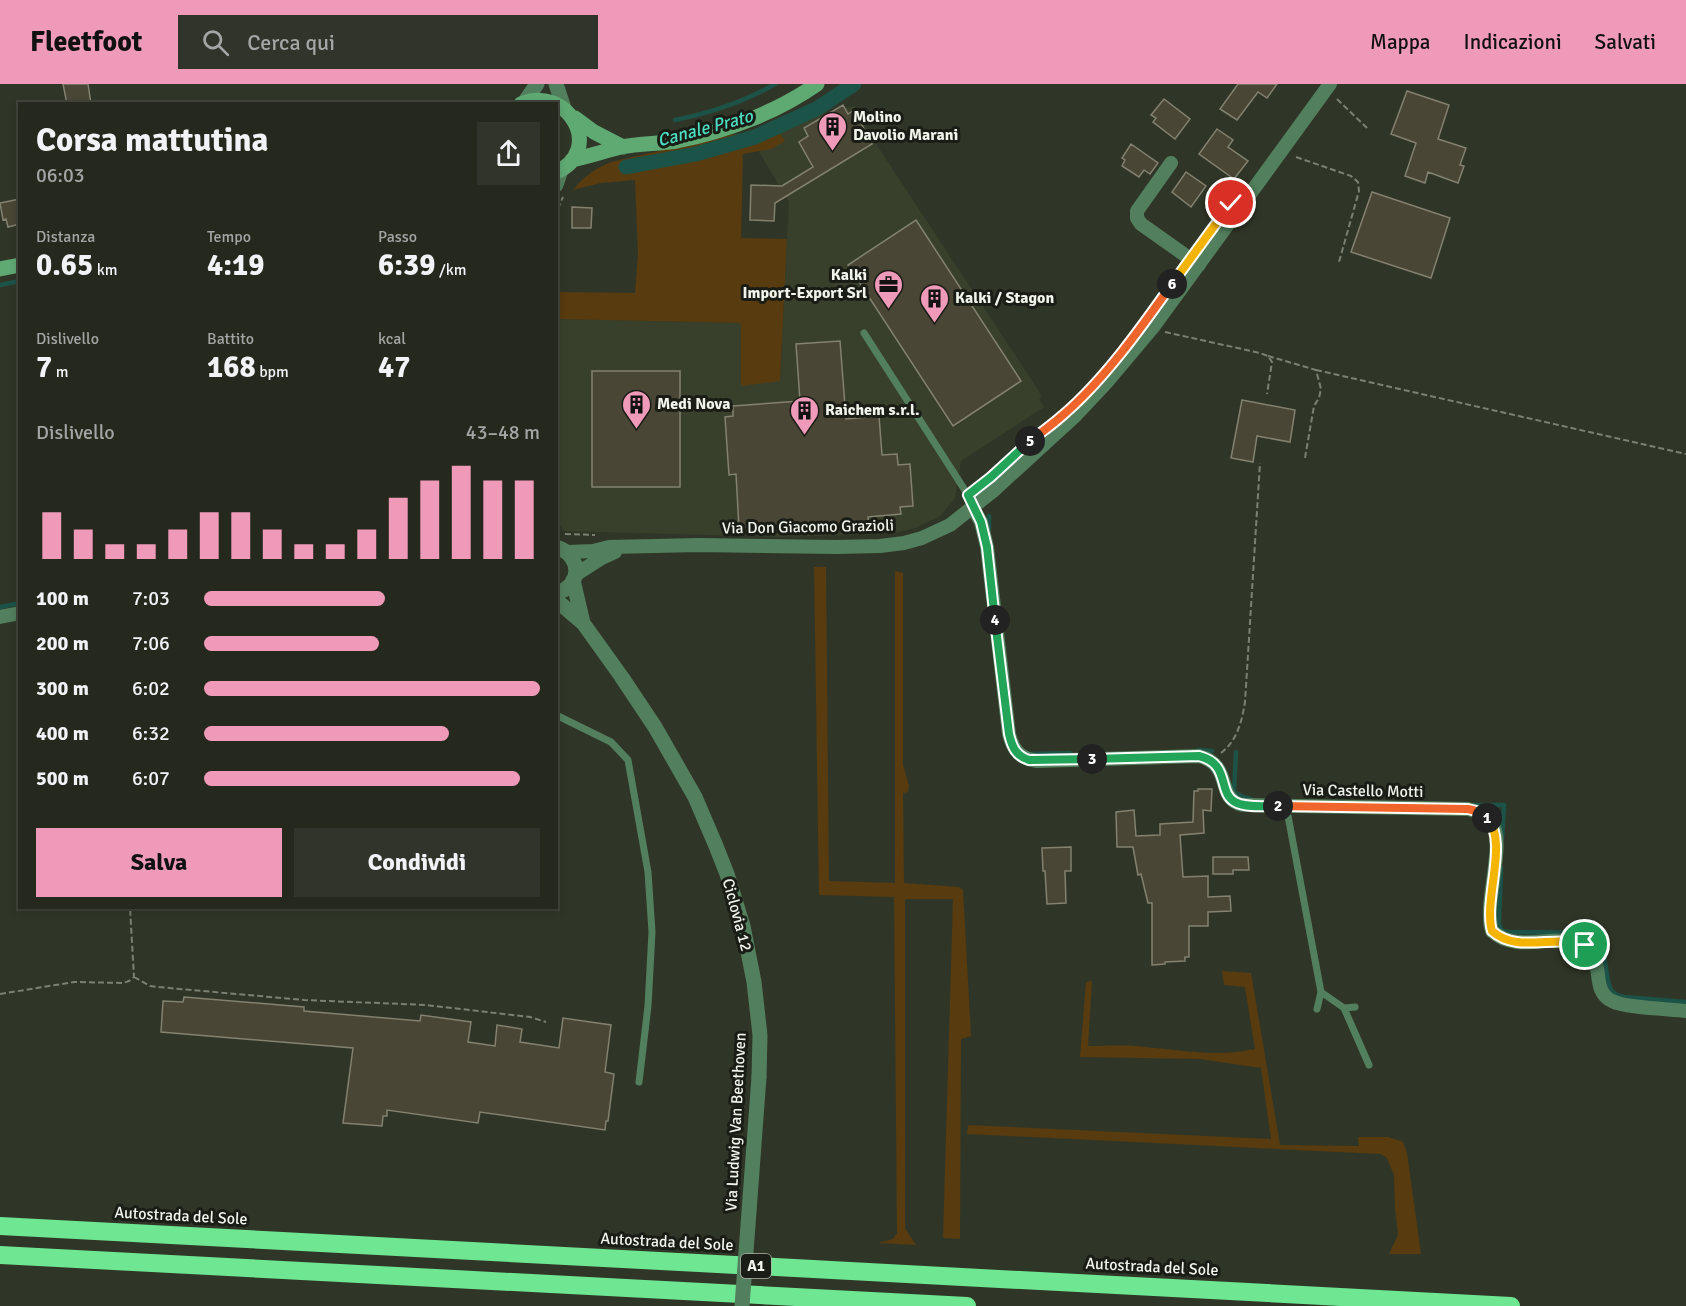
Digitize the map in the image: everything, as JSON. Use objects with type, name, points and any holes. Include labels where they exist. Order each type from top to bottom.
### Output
[{"type":"highway","name":"Autostrada del Sole","points":[[0,1226],[1511,1306]]},
{"type":"highway","name":"A1","points":[[0,1255],[967,1306]]},
{"type":"main road","points":[[563,167],[623,147],[652,145],[700,136],[758,116],[786,103],[817,84]]},
{"type":"main road","points":[[523,102],[539,98],[558,102]]},
{"type":"main road","points":[[558,102],[594,132],[623,147]]},
{"type":"main road","points":[[563,167],[577,150],[580,140],[575,118]]},
{"type":"main road","points":[[0,269],[18,265]]},
{"type":"street","points":[[523,102],[537,84]]},
{"type":"street","points":[[556,84],[563,105]]},
{"type":"street","name":"Via Don Giacomo Grazioli","points":[[560,548],[593,551],[609,547],[699,545],[880,546],[922,538],[950,525],[973,508],[1076,415],[1106,383],[1151,329],[1199,265],[1328,86]]},
{"type":"street","points":[[1171,163],[1137,211],[1137,218],[1141,224],[1199,265]]},
{"type":"street","points":[[561,188],[563,167]]},
{"type":"street","points":[[973,508],[981,522],[987,547],[1009,734],[1017,753],[1024,758],[1037,761],[1207,758]]},
{"type":"street","name":"Via Don Giacomo Grazioli","points":[[574,578],[600,559],[626,547]]},
{"type":"street","name":"Via Ludwig Van Beethoven","points":[[560,548],[574,562],[574,578],[583,623]]},
{"type":"street","points":[[558,592],[564,591],[574,578]]},
{"type":"street","name":"Via Ludwig Van Beethoven","points":[[558,602],[583,623],[670,751],[695,797],[716,846],[743,926],[754,982],[760,1035],[742,1306]]},
{"type":"street","points":[[0,617],[18,613]]},
{"type":"street","name":"Via Castello Motti","points":[[1207,758],[1216,766],[1229,796],[1237,803],[1246,805],[1468,809],[1480,812],[1492,823],[1496,838],[1489,915],[1492,931],[1501,938],[1514,943],[1560,941],[1585,945],[1597,959],[1602,992],[1612,1001],[1686,1011]]},
{"type":"lane","points":[[864,333],[968,495],[973,508]]},
{"type":"lane","points":[[558,716],[611,742],[628,760],[648,872],[652,932],[648,1005],[639,1082]]},
{"type":"lane","points":[[1281,806],[1288,816],[1321,992],[1317,1009]]},
{"type":"lane","points":[[1321,992],[1344,1008],[1369,1065]]},
{"type":"lane","points":[[1344,1008],[1355,1007]]},
{"type":"path","points":[[1328,86],[1367,128]]},
{"type":"path","points":[[1284,147],[1298,158],[1351,176],[1358,182],[1359,191],[1339,262]]},
{"type":"path","points":[[558,220],[561,188]]},
{"type":"path","points":[[1151,329],[1260,353],[1316,370],[1686,454]]},
{"type":"path","points":[[1267,394],[1272,362],[1268,356]]},
{"type":"path","points":[[1305,458],[1314,406],[1321,389],[1316,370]]},
{"type":"path","points":[[1207,758],[1218,755],[1229,747],[1242,717],[1245,702],[1260,463]]},
{"type":"path","points":[[558,528],[563,534],[602,535]]},
{"type":"path","points":[[130,909],[134,977]]},
{"type":"path","points":[[0,994],[74,982],[123,983],[134,977]]},
{"type":"path","points":[[134,977],[150,986],[158,987],[304,1000],[426,1005],[530,1017],[546,1023]]},
{"type":"shaded area","points":[[854,106],[876,144],[1042,396],[1039,399],[1044,407],[961,461],[955,498],[940,516],[915,528],[891,534],[779,537],[564,531],[559,524],[558,319],[741,323],[780,381],[789,202],[755,145],[809,116]]},
{"type":"shaded area","points":[[777,130],[785,141],[771,149],[743,154],[741,238],[787,239],[780,381],[741,386],[741,323],[558,319],[559,292],[635,293],[638,254],[635,180],[601,183],[573,190],[582,180],[597,169],[615,161],[729,135]]},
{"type":"shaded area","points":[[814,567],[826,567],[829,881],[895,883],[895,571],[903,573],[903,765],[909,786],[908,792],[903,793],[904,883],[959,887],[963,890],[971,1036],[961,1039],[960,1239],[943,1238],[953,899],[905,899],[905,1228],[916,1245],[878,1243],[893,1239],[897,1233],[894,897],[819,895]]},
{"type":"shaded area","points":[[1222,971],[1251,973],[1280,1145],[1359,1146],[1358,1137],[1388,1137],[1403,1142],[1407,1153],[1421,1254],[1389,1254],[1398,1235],[1394,1175],[1387,1158],[1381,1154],[967,1134],[968,1125],[1271,1139],[1261,1068],[1200,1059],[1080,1057],[1086,982],[1092,981],[1088,1046],[1135,1046],[1210,1053],[1255,1049],[1245,987],[1224,985]]},
{"type":"building","points":[[63,84],[88,84],[91,102],[67,102]]},
{"type":"building","points":[[1238,84],[1277,84],[1267,98],[1258,92],[1237,120],[1220,109]]},
{"type":"building","points":[[1407,91],[1449,105],[1438,139],[1466,148],[1460,165],[1464,166],[1458,183],[1428,172],[1425,183],[1405,176],[1416,143],[1391,134]]},
{"type":"building","points":[[1164,99],[1190,119],[1175,139],[1153,122],[1156,118],[1151,115]]},
{"type":"building","name":"Molino Davolio Marani","points":[[843,105],[848,114],[854,110],[872,144],[775,203],[774,221],[750,220],[751,185],[782,186],[813,167],[799,142],[808,136],[804,128]]},
{"type":"building","points":[[1217,129],[1233,140],[1228,147],[1248,161],[1234,179],[1199,154]]},
{"type":"building","points":[[1131,144],[1158,163],[1150,174],[1144,170],[1139,177],[1122,166],[1125,160],[1122,158]]},
{"type":"building","points":[[1186,172],[1206,186],[1191,207],[1172,192]]},
{"type":"building","points":[[1372,192],[1450,218],[1431,278],[1351,252]]},
{"type":"building","points":[[18,199],[18,224],[8,227],[6,219],[3,220],[0,203]]},
{"type":"building","points":[[572,207],[592,208],[591,228],[572,228]]},
{"type":"building","name":"Kalki / Stagon","points":[[916,220],[1021,381],[953,426],[848,265]]},
{"type":"building","name":"Raichem s.r.l.","points":[[840,341],[846,419],[879,416],[882,455],[897,454],[898,465],[910,464],[913,506],[900,507],[901,514],[868,517],[869,526],[786,532],[785,524],[739,528],[736,474],[729,475],[725,417],[733,416],[733,406],[800,401],[796,344]]},
{"type":"building","name":"Medi Nova","points":[[592,371],[680,371],[680,487],[592,487]]},
{"type":"building","points":[[1242,400],[1295,410],[1290,442],[1257,436],[1253,462],[1231,458]]},
{"type":"building","points":[[1212,789],[1211,811],[1203,810],[1204,833],[1180,835],[1183,877],[1208,876],[1208,897],[1230,896],[1231,911],[1208,912],[1208,926],[1189,926],[1189,957],[1185,957],[1185,961],[1152,965],[1152,903],[1148,903],[1141,874],[1138,875],[1133,847],[1117,847],[1116,812],[1134,810],[1136,836],[1160,835],[1160,824],[1193,822],[1194,791]]},
{"type":"building","points":[[1071,847],[1071,871],[1065,871],[1066,903],[1047,904],[1042,848]]},
{"type":"building","points":[[1213,857],[1248,857],[1249,870],[1233,870],[1233,874],[1213,874]]},
{"type":"building","points":[[184,997],[304,1007],[304,1011],[420,1021],[421,1015],[471,1022],[468,1042],[495,1046],[497,1025],[522,1029],[520,1042],[559,1048],[563,1018],[611,1025],[605,1072],[614,1074],[608,1121],[606,1121],[605,1130],[480,1112],[478,1123],[387,1110],[387,1116],[383,1116],[382,1126],[343,1123],[353,1048],[161,1032],[163,1001],[183,1002]]},
{"type":"waterway","points":[[675,120],[726,106],[775,84]]},
{"type":"waterway","name":"Canale Prato","points":[[626,167],[696,154],[755,137],[818,108],[854,84]]},
{"type":"waterway","points":[[0,285],[18,281]]},
{"type":"waterway","points":[[989,516],[989,529]]},
{"type":"waterway","points":[[0,607],[18,603]]},
{"type":"waterway","points":[[1198,750],[1212,751]]},
{"type":"waterway","points":[[1236,752],[1234,792],[1251,799]]},
{"type":"waterway","points":[[1031,754],[1070,753]]},
{"type":"waterway","points":[[1473,805],[1504,805],[1502,839]]},
{"type":"waterway","points":[[1501,868],[1499,924],[1502,931],[1602,933],[1608,980],[1613,992],[1624,997],[1686,1002]]},
{"type":"place","name":"Molino Davolio Marani","points":[[832,152]]},
{"type":"place","name":"Kalki Import-Export Srl","points":[[888,310]]},
{"type":"place","name":"Kalki / Stagon","points":[[934,324]]},
{"type":"place","name":"Medi Nova","points":[[636,430]]},
{"type":"place","name":"Raichem s.r.l.","points":[[804,436]]},
{"type":"route","points":[[1231,203],[1142,325],[1105,371],[1065,414],[968,495],[981,522],[987,547],[1011,743],[1017,753],[1024,758],[1037,761],[1199,756],[1207,758],[1216,766],[1231,799],[1246,805],[1468,809],[1480,812],[1492,823],[1496,838],[1489,915],[1492,931],[1501,938],[1514,943],[1560,941],[1585,945]]}]
